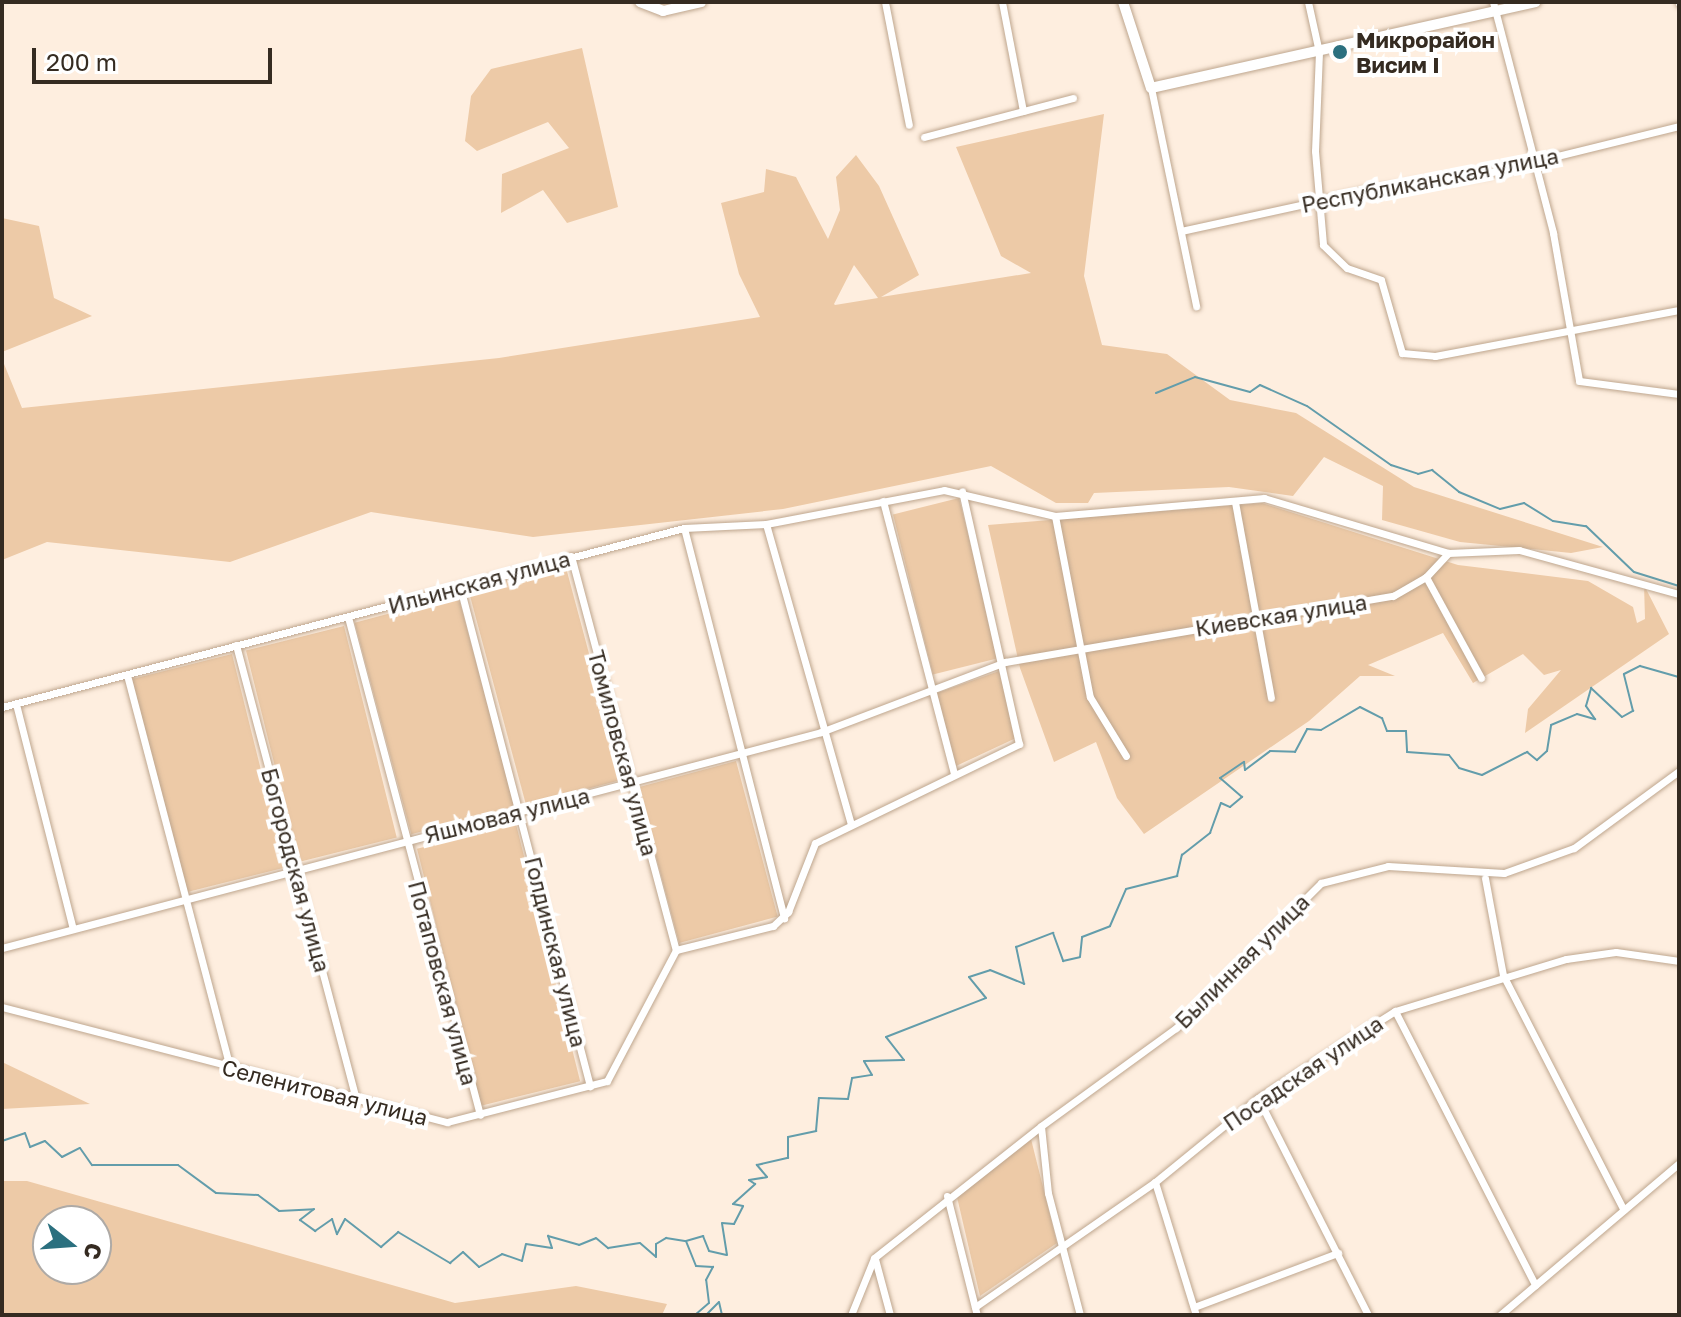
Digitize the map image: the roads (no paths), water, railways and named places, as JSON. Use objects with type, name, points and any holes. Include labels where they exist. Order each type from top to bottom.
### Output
[{"type":"street","points":[[640,2],[652,9],[701,2]]},
{"type":"street","points":[[885,2],[909,125]]},
{"type":"street","points":[[1002,2],[1023,111]]},
{"type":"street","points":[[1123,2],[1151,88],[1196,306]]},
{"type":"street","points":[[1308,2],[1319,52],[1323,245],[1347,268],[1381,280],[1402,353],[1435,356],[1679,310]]},
{"type":"street","points":[[1151,88],[1319,52],[1495,8],[1535,2]]},
{"type":"street","points":[[1495,8],[1534,161],[1579,381],[1679,394]]},
{"type":"street","points":[[924,137],[1073,98]]},
{"type":"street","name":"Республиканская улица","points":[[1181,231],[1534,161],[1679,126]]},
{"type":"street","points":[[784,918],[815,843],[1019,744],[1005,662],[962,491],[1055,516],[1264,498],[1448,553],[1478,547],[1531,552],[1679,594]]},
{"type":"street","name":"Ильинская улица","points":[[2,707],[684,528],[766,524],[883,501],[962,491]]},
{"type":"street","points":[[883,501],[954,774]]},
{"type":"street","points":[[1235,502],[1271,698]]},
{"type":"street","points":[[1055,516],[1090,697],[1126,756]]},
{"type":"street","points":[[766,524],[821,732],[851,824]]},
{"type":"street","points":[[684,528],[784,918]]},
{"type":"street","name":"Киевская улица","points":[[1005,662],[1078,645],[1256,622],[1378,600],[1426,577],[1448,553]]},
{"type":"street","name":"Томиловская улица","points":[[571,556],[676,950]]},
{"type":"street","points":[[1426,577],[1481,678]]},
{"type":"street","name":"Голдинская улица","points":[[460,587],[590,1086]]},
{"type":"street","name":"Потаповская улица","points":[[348,617],[404,840],[480,1115]]},
{"type":"street","name":"Богородская улица","points":[[236,645],[355,1096]]},
{"type":"street","name":"Яшмовая улица","points":[[2,948],[72,926],[183,900],[821,732],[1005,662]]},
{"type":"street","points":[[127,675],[183,900],[230,1069]]},
{"type":"street","points":[[16,704],[72,926]]},
{"type":"street","name":"Былинная улица","points":[[874,1258],[947,1196],[1176,1028],[1321,883],[1388,866],[1485,878],[1574,848],[1679,771]]},
{"type":"street","points":[[1485,878],[1503,975],[1624,1210]]},
{"type":"street","points":[[676,950],[784,918]]},
{"type":"street","name":"Селенитовая улица","points":[[2,1007],[230,1069],[355,1096],[447,1122],[590,1086],[615,1072],[676,950]]},
{"type":"street","name":"Посадская улица","points":[[976,1311],[1155,1182],[1258,1098],[1395,1011],[1503,975],[1616,952],[1679,961]]},
{"type":"street","points":[[1395,1011],[1535,1285]]},
{"type":"street","points":[[1258,1098],[1368,1315]]},
{"type":"street","points":[[1041,1126],[1062,1247],[1080,1315]]},
{"type":"street","points":[[1500,1315],[1679,1163]]},
{"type":"street","points":[[1155,1182],[1195,1311],[1338,1253]]},
{"type":"street","points":[[947,1196],[976,1311]]},
{"type":"street","points":[[851,1315],[874,1258]]},
{"type":"street","points":[[874,1258],[890,1315]]},
{"type":"waterway","points":[[1156,393],[1195,377],[1250,392],[1260,385],[1307,406],[1391,465],[1418,474],[1432,470],[1459,492],[1500,509],[1524,503],[1553,521],[1586,526],[1634,572],[1679,586]]},
{"type":"waterway","points":[[695,1315],[709,1303],[706,1280],[713,1267],[696,1266],[686,1241],[703,1236],[709,1251],[727,1255],[722,1223],[734,1224],[743,1206],[733,1204],[755,1184],[749,1180],[767,1177],[757,1165],[788,1158],[788,1137],[816,1131],[819,1098],[848,1099],[852,1078],[872,1075],[864,1061],[904,1060],[886,1037],[986,998],[969,977],[990,970],[1024,984],[1016,947],[1053,933],[1063,961],[1080,957],[1082,937],[1110,926],[1126,889],[1177,876],[1182,855],[1210,833],[1221,803],[1230,807],[1242,797],[1220,778],[1244,762],[1245,770],[1270,751],[1295,752],[1307,729],[1321,730],[1360,707],[1382,718],[1387,731],[1406,731],[1407,752],[1449,755],[1459,768],[1482,775],[1527,752],[1537,760],[1547,751],[1551,725],[1577,714],[1595,719],[1586,706],[1591,688],[1622,717],[1633,711],[1624,674],[1640,666],[1679,677]]},
{"type":"waterway","points":[[2,1141],[25,1133],[30,1147],[45,1141],[62,1157],[80,1148],[92,1165],[178,1165],[216,1193],[258,1195],[279,1211],[314,1209],[300,1220],[315,1231],[332,1219],[337,1234],[345,1219],[381,1247],[398,1232],[450,1263],[463,1252],[479,1267],[502,1254],[522,1261],[526,1244],[552,1248],[548,1236],[579,1245],[596,1238],[608,1248],[640,1243],[656,1257],[656,1244],[666,1238],[685,1241]]},
{"type":"waterway","points":[[706,1315],[719,1302],[722,1315]]},
{"type":"place","name":"Микрорайон Висим I","points":[[1340,52]]}]
